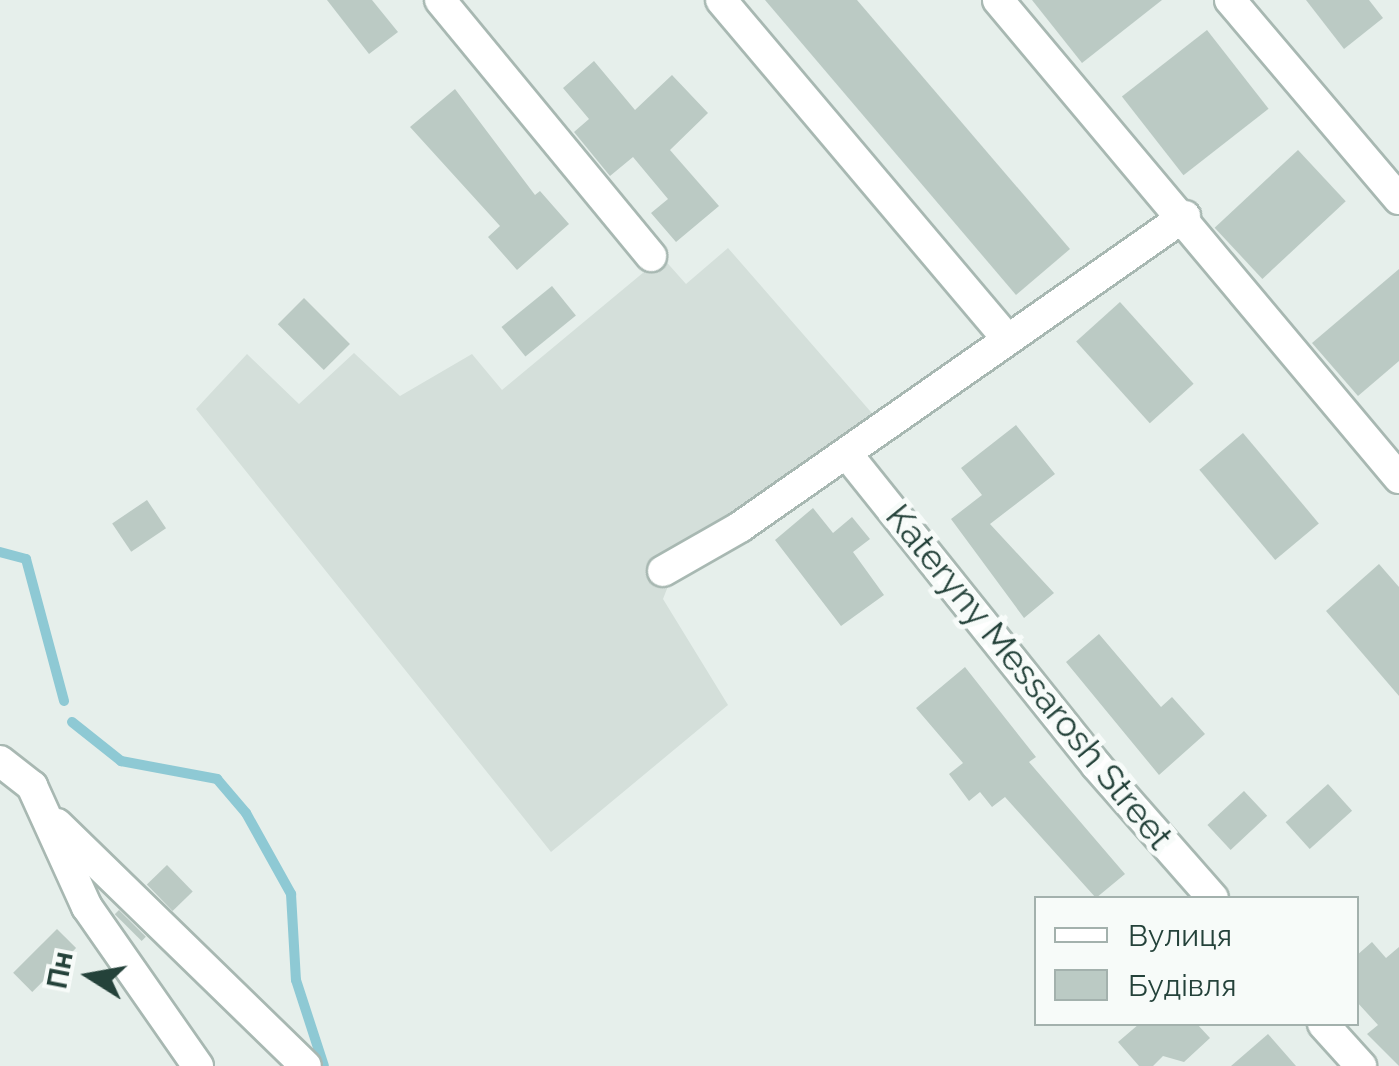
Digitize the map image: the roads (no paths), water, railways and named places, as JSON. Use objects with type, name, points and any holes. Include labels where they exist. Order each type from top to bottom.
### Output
[{"type":"street","points":[[440,0],[650,256]]},
{"type":"street","points":[[722,0],[1007,338]]},
{"type":"street","points":[[998,0],[1184,216],[1399,478]]},
{"type":"street","points":[[1230,0],[1399,200]]},
{"type":"street","points":[[662,571],[847,454],[1184,216]]},
{"type":"street","name":"Kateryny Messarosh Street","points":[[847,454],[1096,766],[1211,896]]},
{"type":"street","points":[[0,760],[32,786],[87,907],[198,1066]]},
{"type":"street","points":[[44,812],[306,1066]]},
{"type":"street","points":[[1326,1026],[1361,1066]]},
{"type":"waterway","points":[[0,552],[26,559],[64,701]]},
{"type":"waterway","points":[[72,722],[121,761],[217,779],[246,813],[291,894],[296,980],[324,1066]]}]
